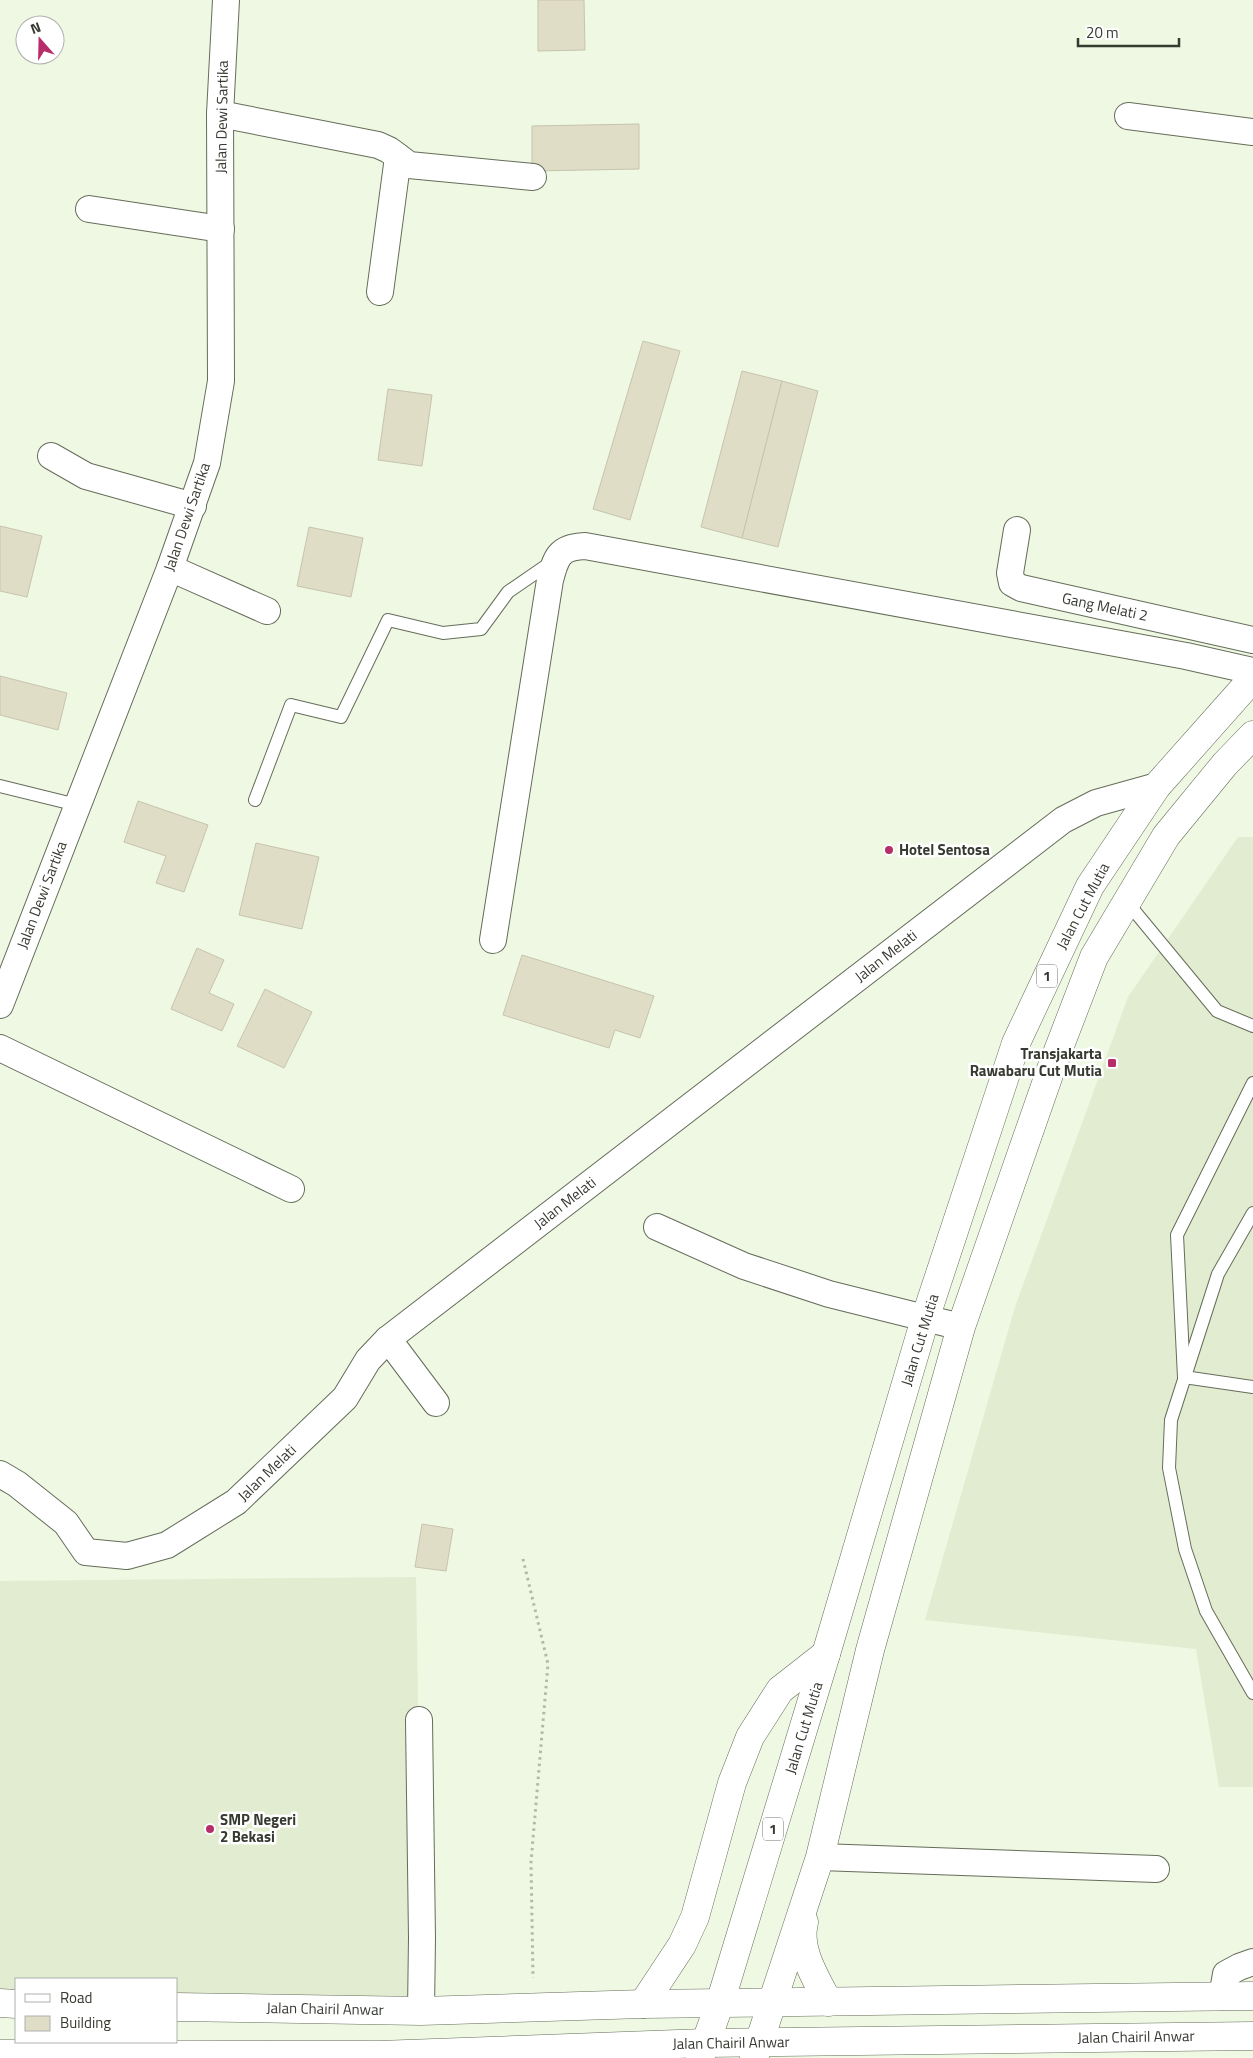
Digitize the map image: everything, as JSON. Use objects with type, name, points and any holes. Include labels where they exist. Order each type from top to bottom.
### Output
[{"type":"main road","name":"Jalan Cut Mutia","points":[[703,2050],[720,2003],[826,1654],[925,1319],[1016,1043],[1090,886],[1157,786],[1253,678]]},
{"type":"main road","points":[[828,2002],[806,1957],[802,1930],[870,1650],[961,1326],[1051,1069],[1094,957],[1166,836],[1225,764],[1253,735]]},
{"type":"main road","points":[[643,2004],[682,1945],[695,1917],[732,1783],[750,1737],[780,1690],[826,1654]]},
{"type":"main road","points":[[757,2050],[820,1857]]},
{"type":"main road","name":"Jalan Chairil Anwar","points":[[178,2006],[421,2011],[643,2004],[1253,1996]]},
{"type":"main road","points":[[0,2003],[15,2004]]},
{"type":"main road","name":"Jalan Chairil Anwar","points":[[0,2054],[379,2055],[757,2050],[1253,2036]]},
{"type":"street","name":"Jalan Dewi Sartika","points":[[0,1005],[170,568],[207,463],[221,381],[220,114],[226,0]]},
{"type":"street","points":[[220,114],[378,145],[409,165],[533,177]]},
{"type":"street","points":[[1128,116],[1253,132]]},
{"type":"street","points":[[380,292],[398,157]]},
{"type":"street","points":[[89,209],[221,229]]},
{"type":"street","points":[[51,456],[86,476],[192,506]]},
{"type":"street","name":"Gang Melati 2","points":[[1017,530],[1010,573],[1012,583],[1020,588],[1253,640]]},
{"type":"street","points":[[492,940],[550,580],[555,560],[562,551],[572,546],[585,546],[1177,654],[1253,671]]},
{"type":"street","points":[[170,568],[267,611]]},
{"type":"street","name":"Jalan Melati","points":[[0,1474],[17,1484],[66,1523],[86,1552],[127,1556],[167,1545],[236,1502],[346,1398],[368,1360],[388,1339],[1063,820],[1096,803],[1157,786]]},
{"type":"street","points":[[0,1048],[290,1189]]},
{"type":"street","points":[[657,1227],[744,1266],[829,1294],[925,1319],[961,1326]]},
{"type":"street","points":[[388,1339],[436,1403]]},
{"type":"street","points":[[419,1720],[422,1938],[421,2011]]},
{"type":"street","points":[[820,1857],[1156,1869]]},
{"type":"street","points":[[1222,1997],[1226,1974],[1239,1966],[1253,1962]]},
{"type":"lane","points":[[255,800],[291,705],[340,717],[388,620],[443,633],[482,629],[508,592],[555,560]]},
{"type":"lane","points":[[0,786],[77,806]]},
{"type":"lane","points":[[1127,902],[1217,1011],[1253,1026]]},
{"type":"lane","points":[[1184,1378],[1178,1235],[1253,1082]]},
{"type":"lane","points":[[1253,1213],[1218,1274],[1171,1420],[1169,1468],[1185,1549],[1206,1611],[1253,1693]]},
{"type":"lane","points":[[1184,1378],[1253,1387]]},
{"type":"path","points":[[523,1559],[548,1664],[531,1862],[533,2008]]},
{"type":"shaded area","points":[[1238,837],[1253,837],[1253,1787],[1219,1787],[1196,1649],[925,1620],[1015,1307],[1128,997]]},
{"type":"shaded area","name":"SMP Negeri 2 Bekasi","points":[[416,1577],[422,1938],[421,2011],[178,2006],[178,1978],[15,1978],[15,2002],[0,2002],[0,1581]]},
{"type":"building","points":[[538,0],[584,0],[585,50],[538,51]]},
{"type":"building","points":[[639,124],[639,169],[532,171],[532,126]]},
{"type":"building","points":[[643,341],[680,351],[630,520],[593,509]]},
{"type":"building","points":[[742,371],[782,381],[742,538],[701,527]]},
{"type":"building","points":[[782,381],[818,391],[778,547],[742,538]]},
{"type":"building","points":[[388,389],[432,395],[422,466],[378,460]]},
{"type":"building","points":[[0,526],[42,536],[27,597],[0,591]]},
{"type":"building","points":[[309,527],[363,538],[351,597],[297,586]]},
{"type":"building","points":[[0,676],[67,693],[58,730],[0,715]]},
{"type":"building","points":[[138,801],[208,825],[184,892],[156,883],[166,856],[124,842]]},
{"type":"building","points":[[256,843],[319,857],[302,929],[239,915]]},
{"type":"building","points":[[197,948],[224,960],[209,993],[234,1004],[222,1031],[171,1009]]},
{"type":"building","points":[[522,955],[654,996],[640,1038],[615,1030],[609,1048],[503,1015]]},
{"type":"building","points":[[265,989],[312,1012],[284,1068],[237,1046]]},
{"type":"building","points":[[422,1524],[453,1529],[446,1571],[415,1567]]},
{"type":"place","name":"Hotel Sentosa","points":[[889,850]]},
{"type":"place","name":"Transjakarta Rawabaru Cut Mutia","points":[[1112,1063]]},
{"type":"place","name":"SMP Negeri 2 Bekasi","points":[[210,1829]]}]
